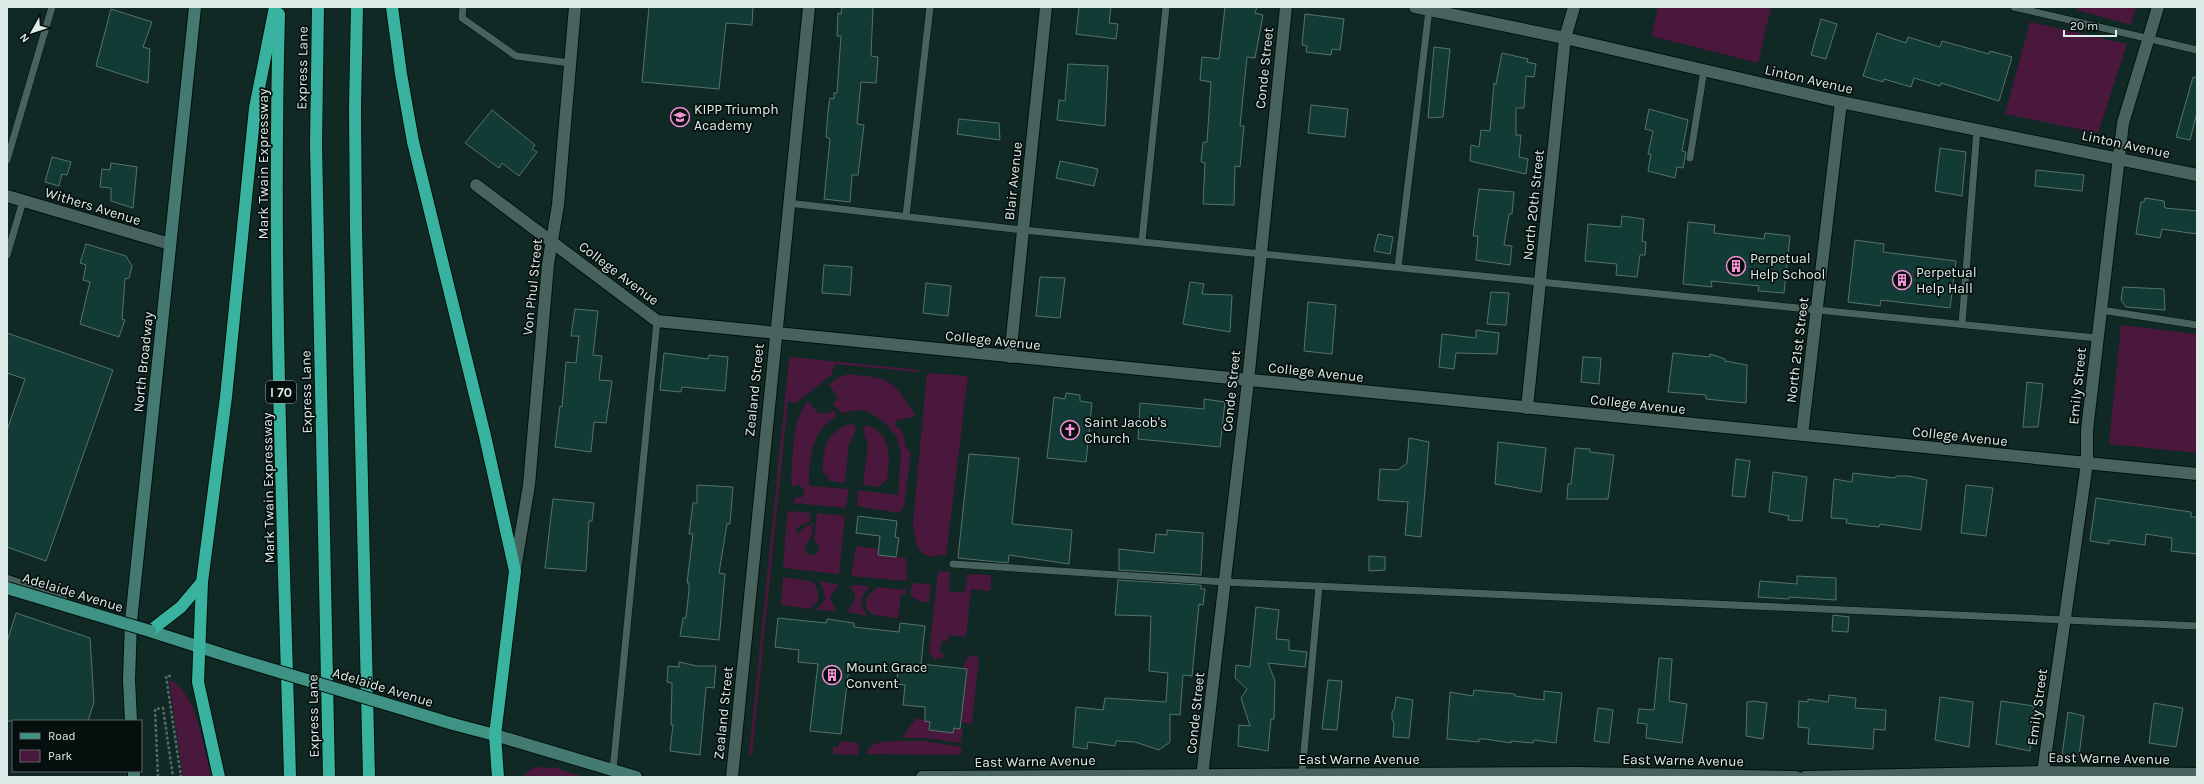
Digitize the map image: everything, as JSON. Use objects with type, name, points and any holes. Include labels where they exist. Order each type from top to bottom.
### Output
[{"type":"highway","points":[[219,777],[198,682],[202,582],[226,397],[255,108],[274,7]]},
{"type":"highway","name":"Mark Twain Expressway","points":[[279,7],[278,200],[290,777]]},
{"type":"highway","name":"Express Lane","points":[[318,7],[316,144],[330,777]]},
{"type":"highway","points":[[357,7],[355,108],[356,238],[368,777]]},
{"type":"highway","points":[[392,7],[401,74],[413,142],[485,436],[515,571],[495,735],[498,777]]},
{"type":"highway","points":[[150,631],[181,607],[202,582]]},
{"type":"main road","name":"North Broadway","points":[[131,720],[129,680],[131,622],[194,7]]},
{"type":"main road","name":"Adelaide Avenue","points":[[7,588],[150,631],[200,648],[636,777]]},
{"type":"street","name":"Von Phul Street","points":[[515,571],[529,485],[552,241],[558,205],[575,7]]},
{"type":"street","name":"Zealand Street","points":[[732,777],[788,203],[809,7]]},
{"type":"street","name":"Blair Avenue","points":[[1010,357],[1046,7]]},
{"type":"street","name":"Conde Street","points":[[1203,776],[1248,381],[1286,7]]},
{"type":"street","name":"Linton Avenue","points":[[1415,7],[1565,38],[1841,102],[2197,174]]},
{"type":"street","name":"North 20th Street","points":[[1527,408],[1565,38],[1574,7]]},
{"type":"street","name":"Emily Street","points":[[2043,772],[2087,463],[2087,430],[2123,123],[2158,7]]},
{"type":"street","name":"North 21st Street","points":[[1802,435],[1841,102]]},
{"type":"street","name":"College Avenue","points":[[476,185],[657,321],[1248,381],[2197,474]]},
{"type":"street","name":"Withers Avenue","points":[[7,196],[170,244]]},
{"type":"street","name":"Adelaide Avenue","points":[[7,581],[131,622]]},
{"type":"street","name":"East Warne Avenue","points":[[1805,777],[2043,772],[2197,774]]},
{"type":"street","name":"East Warne Avenue","points":[[922,777],[1577,773],[1796,777]]},
{"type":"street","points":[[1577,773],[1591,777]]},
{"type":"lane","points":[[7,160],[52,7]]},
{"type":"lane","points":[[463,7],[462,18],[516,56],[570,63]]},
{"type":"lane","points":[[906,216],[930,7]]},
{"type":"lane","points":[[1142,241],[1166,7]]},
{"type":"lane","points":[[2014,7],[2197,50]]},
{"type":"lane","points":[[1398,267],[1429,10]]},
{"type":"lane","points":[[1690,158],[1704,70]]},
{"type":"lane","points":[[1962,324],[1977,129]]},
{"type":"lane","points":[[7,255],[23,201]]},
{"type":"lane","points":[[788,203],[1023,230],[2098,338]]},
{"type":"lane","points":[[2101,310],[2197,325]]},
{"type":"lane","points":[[613,770],[657,321]]},
{"type":"lane","points":[[952,564],[1225,582],[2197,626]]},
{"type":"lane","points":[[1302,774],[1319,586]]},
{"type":"path","points":[[171,676],[166,676],[181,777]]},
{"type":"path","points":[[158,777],[155,709],[162,708],[173,777]]},
{"type":"green space","points":[[1658,7],[1771,7],[1758,63],[1651,36]]},
{"type":"green space","points":[[2077,7],[2136,7],[2131,25],[2077,10]]},
{"type":"green space","points":[[2030,22],[2127,44],[2098,133],[2005,114]]},
{"type":"green space","points":[[2121,325],[2197,334],[2197,453],[2109,444]]},
{"type":"green space","points":[[792,357],[919,370],[919,372],[835,364],[831,375],[828,378],[796,403],[788,401],[752,755],[749,754],[789,359]]},
{"type":"green space","points":[[927,373],[968,376],[946,556],[937,555],[936,557],[924,554],[920,550],[916,541],[913,522]]},
{"type":"green space","points":[[849,374],[874,377],[889,382],[900,393],[915,414],[895,422],[895,425],[902,431],[906,448],[911,453],[904,506],[900,513],[857,506],[858,490],[898,495],[901,454],[897,437],[884,422],[867,411],[859,410],[841,413],[833,404],[838,397],[829,385],[838,377]]},
{"type":"green space","points":[[808,401],[818,413],[829,413],[833,410],[837,416],[822,429],[817,436],[811,454],[810,486],[849,489],[846,508],[794,503],[795,497],[801,498],[805,491],[798,484],[793,487],[791,484],[794,440],[798,419],[802,409]]},
{"type":"green space","points":[[849,424],[855,425],[856,430],[849,444],[845,483],[829,481],[827,474],[822,473],[827,443],[834,433],[840,428]]},
{"type":"green space","points":[[867,425],[882,434],[888,448],[889,464],[887,481],[883,482],[880,487],[863,485],[868,446],[863,428]]},
{"type":"green space","points":[[794,511],[810,513],[810,521],[797,528],[795,532],[799,533],[801,530],[812,523],[813,524],[811,538],[805,545],[805,550],[809,555],[814,555],[818,552],[819,546],[814,539],[817,513],[845,516],[839,574],[783,568],[787,515],[789,512]]},
{"type":"green space","points":[[856,546],[879,549],[879,555],[906,558],[907,581],[851,576]]},
{"type":"green space","points":[[938,571],[950,572],[949,591],[964,593],[968,574],[990,575],[991,577],[990,591],[971,589],[966,637],[948,635],[948,641],[941,641],[940,653],[944,654],[943,658],[939,657],[935,661],[929,652]]},
{"type":"green space","points":[[783,577],[813,582],[818,591],[818,601],[810,609],[781,605]]},
{"type":"green space","points":[[819,581],[839,585],[830,597],[836,611],[816,610],[825,600],[824,591]]},
{"type":"green space","points":[[912,583],[931,584],[929,602],[921,602],[910,595]]},
{"type":"green space","points":[[851,585],[870,586],[863,595],[861,604],[867,616],[848,612],[855,600],[855,595],[850,588]]},
{"type":"green space","points":[[877,587],[906,590],[905,595],[901,594],[898,618],[873,615],[866,608],[866,598]]},
{"type":"green space","points":[[970,655],[976,656],[979,659],[972,724],[961,722],[967,669],[964,669],[964,663]]},
{"type":"green space","points":[[169,680],[178,685],[186,695],[193,708],[198,722],[211,777],[183,777]]},
{"type":"green space","points":[[916,718],[930,722],[930,730],[953,733],[954,728],[963,729],[961,743],[926,738],[903,737]]},
{"type":"green space","points":[[843,741],[859,743],[858,755],[833,754],[833,747],[838,747],[839,743]]},
{"type":"green space","points":[[895,741],[926,741],[962,747],[961,755],[866,754],[874,744]]},
{"type":"green space","points":[[535,767],[556,768],[583,777],[521,777]]},
{"type":"building","name":"KIPP Triumph Academy","points":[[649,7],[753,7],[752,25],[726,23],[719,89],[642,82]]},
{"type":"building","points":[[842,7],[873,7],[871,56],[878,57],[876,83],[861,82],[857,124],[864,125],[858,175],[852,175],[850,202],[824,199],[830,139],[826,137],[828,111],[830,98],[834,99],[834,93],[837,93],[841,36],[837,36],[838,13],[841,14]]},
{"type":"building","points":[[1079,7],[1111,7],[1109,23],[1118,24],[1116,39],[1076,34]]},
{"type":"building","points":[[1225,7],[1257,7],[1255,13],[1263,15],[1255,58],[1247,57],[1240,126],[1244,126],[1240,167],[1235,166],[1234,205],[1203,204],[1205,163],[1201,162],[1203,142],[1207,142],[1211,82],[1200,80],[1202,57],[1219,59]]},
{"type":"building","points":[[111,9],[152,22],[143,47],[150,49],[148,83],[96,66]]},
{"type":"building","points":[[1305,14],[1344,19],[1340,50],[1332,49],[1331,55],[1306,52],[1307,46],[1302,45]]},
{"type":"building","points":[[1821,19],[1837,24],[1826,59],[1811,55]]},
{"type":"building","points":[[1877,33],[1906,43],[1908,37],[1940,47],[1942,41],[1989,54],[1990,51],[2012,57],[1999,101],[1941,83],[1940,86],[1914,78],[1911,87],[1884,79],[1883,82],[1863,76]]},
{"type":"building","points":[[1434,47],[1450,49],[1443,117],[1428,118]]},
{"type":"building","points":[[1502,53],[1528,59],[1527,62],[1536,64],[1534,77],[1526,76],[1524,108],[1516,108],[1516,135],[1521,135],[1519,157],[1528,159],[1526,174],[1470,161],[1471,145],[1479,147],[1481,130],[1490,131],[1494,83],[1496,84]]},
{"type":"building","points":[[1068,64],[1108,66],[1105,126],[1057,120],[1059,100],[1065,101]]},
{"type":"building","points":[[2193,77],[2197,77],[2197,113],[2190,140],[2176,137]]},
{"type":"building","points":[[1311,105],[1348,109],[1345,137],[1308,133]]},
{"type":"building","points":[[1649,109],[1688,120],[1682,151],[1686,152],[1683,168],[1677,167],[1675,178],[1648,171],[1651,154],[1648,154],[1653,131],[1645,129]]},
{"type":"building","points":[[492,110],[535,145],[532,149],[537,152],[519,176],[502,163],[499,168],[465,143]]},
{"type":"building","points":[[959,119],[999,123],[1000,140],[957,134]]},
{"type":"building","points":[[1940,148],[1966,152],[1962,196],[1935,191]]},
{"type":"building","points":[[52,157],[71,162],[67,175],[62,174],[59,186],[45,182]]},
{"type":"building","points":[[1060,161],[1098,169],[1094,186],[1056,178]]},
{"type":"building","points":[[111,163],[137,167],[133,208],[111,201],[111,188],[100,187],[102,169],[110,170]]},
{"type":"building","points":[[2036,170],[2084,175],[2082,191],[2035,186]]},
{"type":"building","points":[[1479,189],[1514,192],[1512,214],[1509,214],[1504,245],[1512,246],[1510,265],[1476,260],[1478,236],[1473,236]]},
{"type":"building","points":[[2145,198],[2164,201],[2165,208],[2197,211],[2197,234],[2162,229],[2160,238],[2136,234],[2141,202],[2144,202]]},
{"type":"building","points":[[1622,216],[1644,219],[1642,241],[1646,242],[1645,255],[1640,255],[1637,277],[1616,275],[1617,264],[1585,261],[1588,224],[1621,227]]},
{"type":"building","name":"Perpetual Help School","points":[[1688,222],[1715,225],[1714,233],[1764,239],[1765,233],[1790,236],[1784,293],[1758,291],[1759,286],[1711,281],[1712,287],[1683,284]]},
{"type":"building","points":[[1378,234],[1393,237],[1390,254],[1374,251]]},
{"type":"building","name":"Perpetual Help Hall","points":[[1855,240],[1884,244],[1883,252],[1956,261],[1950,308],[1881,300],[1880,306],[1848,302]]},
{"type":"building","points":[[86,244],[126,256],[132,266],[129,278],[125,279],[122,319],[125,320],[119,337],[80,324],[90,282],[83,280],[86,265],[80,263]]},
{"type":"building","points":[[824,265],[852,267],[850,295],[822,293]]},
{"type":"building","points":[[1040,277],[1065,278],[1060,318],[1036,316]]},
{"type":"building","points":[[1190,282],[1204,284],[1202,294],[1232,295],[1230,332],[1183,324]]},
{"type":"building","points":[[926,283],[951,286],[948,316],[923,313]]},
{"type":"building","points":[[2123,287],[2164,289],[2165,310],[2126,307],[2121,300]]},
{"type":"building","points":[[1491,292],[1509,293],[1506,325],[1487,324]]},
{"type":"building","points":[[1308,302],[1336,305],[1332,354],[1304,351]]},
{"type":"building","points":[[575,309],[598,311],[593,355],[602,356],[599,380],[612,381],[606,423],[594,422],[591,452],[555,447],[560,406],[562,407],[566,362],[576,363],[579,336],[571,336]]},
{"type":"building","points":[[1476,330],[1499,333],[1497,354],[1456,353],[1454,369],[1439,367],[1442,334],[1476,338]]},
{"type":"building","points":[[7,333],[113,370],[46,561],[7,547],[7,430],[25,379],[7,373]]},
{"type":"building","points":[[664,353],[708,359],[709,355],[728,357],[725,391],[682,387],[681,392],[660,390]]},
{"type":"building","points":[[1673,353],[1710,357],[1710,354],[1725,359],[1725,361],[1747,365],[1746,403],[1706,399],[1706,395],[1668,392]]},
{"type":"building","points":[[1583,357],[1601,358],[1599,384],[1581,382]]},
{"type":"building","points":[[2027,382],[2043,384],[2038,427],[2023,427]]},
{"type":"building","name":"Saint Jacob's Church","points":[[1066,393],[1080,395],[1080,401],[1092,403],[1086,462],[1047,458],[1054,397],[1065,399]]},
{"type":"building","points":[[1204,399],[1225,402],[1220,447],[1138,439],[1140,403],[1204,409]]},
{"type":"building","points":[[1409,438],[1429,442],[1421,537],[1405,535],[1408,502],[1378,500],[1380,469],[1398,470],[1407,463]]},
{"type":"building","points":[[1498,442],[1546,448],[1541,492],[1495,484]]},
{"type":"building","points":[[1575,448],[1590,449],[1590,452],[1614,455],[1608,499],[1567,499],[1568,484],[1571,484]]},
{"type":"building","points":[[969,454],[1019,458],[1012,524],[1072,530],[1069,564],[1009,555],[1008,563],[958,558]]},
{"type":"building","points":[[1736,459],[1750,461],[1745,497],[1732,496]]},
{"type":"building","points":[[1773,472],[1807,477],[1802,521],[1788,520],[1789,516],[1769,512]]},
{"type":"building","points":[[1853,473],[1895,478],[1896,476],[1908,476],[1927,480],[1921,530],[1880,524],[1879,527],[1860,525],[1846,523],[1847,519],[1831,518],[1834,479],[1852,482]]},
{"type":"building","points":[[697,485],[733,487],[730,524],[727,524],[719,573],[725,574],[719,640],[680,636],[683,618],[686,618],[689,590],[689,583],[687,583],[693,534],[689,534],[693,503],[697,503]]},
{"type":"building","points":[[1966,485],[1993,488],[1986,536],[1961,533]]},
{"type":"building","points":[[2096,498],[2191,512],[2191,517],[2197,517],[2197,554],[2171,551],[2172,538],[2146,534],[2145,545],[2109,540],[2109,544],[2090,541]]},
{"type":"building","points":[[553,499],[594,503],[592,521],[589,521],[586,571],[545,568]]},
{"type":"building","points":[[858,516],[897,521],[895,537],[899,538],[896,557],[878,555],[880,536],[856,533]]},
{"type":"building","points":[[1167,530],[1203,533],[1201,575],[1119,570],[1119,549],[1154,553],[1156,534],[1167,535]]},
{"type":"building","points":[[1369,556],[1385,557],[1385,570],[1369,571]]},
{"type":"building","points":[[1797,576],[1836,578],[1836,600],[1758,597],[1760,581],[1797,584]]},
{"type":"building","points":[[1118,580],[1201,585],[1201,589],[1205,589],[1203,605],[1199,604],[1192,676],[1183,675],[1180,715],[1170,714],[1170,742],[1159,750],[1135,742],[1119,741],[1116,741],[1115,746],[1088,742],[1087,749],[1073,747],[1076,707],[1103,710],[1105,698],[1166,702],[1168,673],[1149,671],[1151,616],[1115,615]]},
{"type":"building","points":[[1256,607],[1279,610],[1276,639],[1289,640],[1289,650],[1307,652],[1305,667],[1268,663],[1275,681],[1274,719],[1271,719],[1268,751],[1238,746],[1239,725],[1250,726],[1241,698],[1247,689],[1235,678],[1236,665],[1250,667]]},
{"type":"building","points":[[16,613],[90,638],[94,702],[88,720],[7,721],[7,642]]},
{"type":"building","points":[[1833,615],[1849,617],[1848,632],[1832,631]]},
{"type":"building","name":"Mount Grace Convent","points":[[778,618],[826,623],[827,619],[854,623],[854,627],[899,632],[900,623],[925,626],[921,664],[967,669],[960,729],[954,728],[953,733],[929,730],[930,722],[925,721],[925,707],[903,705],[905,685],[896,684],[898,672],[849,667],[841,734],[810,731],[818,664],[798,662],[799,650],[775,647]]},
{"type":"building","points":[[1659,658],[1672,659],[1669,701],[1687,704],[1682,743],[1646,738],[1647,724],[1637,723],[1639,709],[1654,710]]},
{"type":"building","points":[[679,662],[697,666],[716,666],[714,688],[706,687],[700,755],[670,751],[673,725],[671,725],[672,683],[667,682],[668,666],[679,667]]},
{"type":"building","points":[[1328,680],[1342,681],[1337,730],[1322,729]]},
{"type":"building","points":[[1474,690],[1515,694],[1515,696],[1544,700],[1544,691],[1562,693],[1556,743],[1534,740],[1533,743],[1511,741],[1511,743],[1485,739],[1479,739],[1479,742],[1447,739],[1450,692],[1473,696]]},
{"type":"building","points":[[1829,695],[1856,698],[1855,708],[1886,710],[1885,730],[1874,729],[1873,749],[1808,744],[1809,728],[1798,727],[1799,701],[1808,702],[1808,699],[1828,702]]},
{"type":"building","points":[[1396,697],[1413,700],[1409,738],[1393,737],[1394,723],[1392,719],[1392,712],[1394,710]]},
{"type":"building","points":[[1940,697],[1973,702],[1969,747],[1935,740]]},
{"type":"building","points":[[1753,701],[1767,703],[1763,739],[1746,736],[1747,702]]},
{"type":"building","points":[[2001,701],[2034,706],[2030,751],[1996,744]]},
{"type":"building","points":[[2154,703],[2183,708],[2176,747],[2149,743]]},
{"type":"building","points":[[1598,708],[1613,710],[1609,743],[1594,741]]},
{"type":"building","points":[[2068,712],[2084,716],[2079,756],[2062,755]]},
{"type":"place","name":"KIPP Triumph Academy","points":[[680,117]]},
{"type":"place","name":"Perpetual Help School","points":[[1736,266]]},
{"type":"place","name":"Perpetual Help Hall","points":[[1902,280]]},
{"type":"place","name":"Saint Jacob's Church","points":[[1070,430]]},
{"type":"place","name":"Mount Grace Convent","points":[[832,675]]}]
